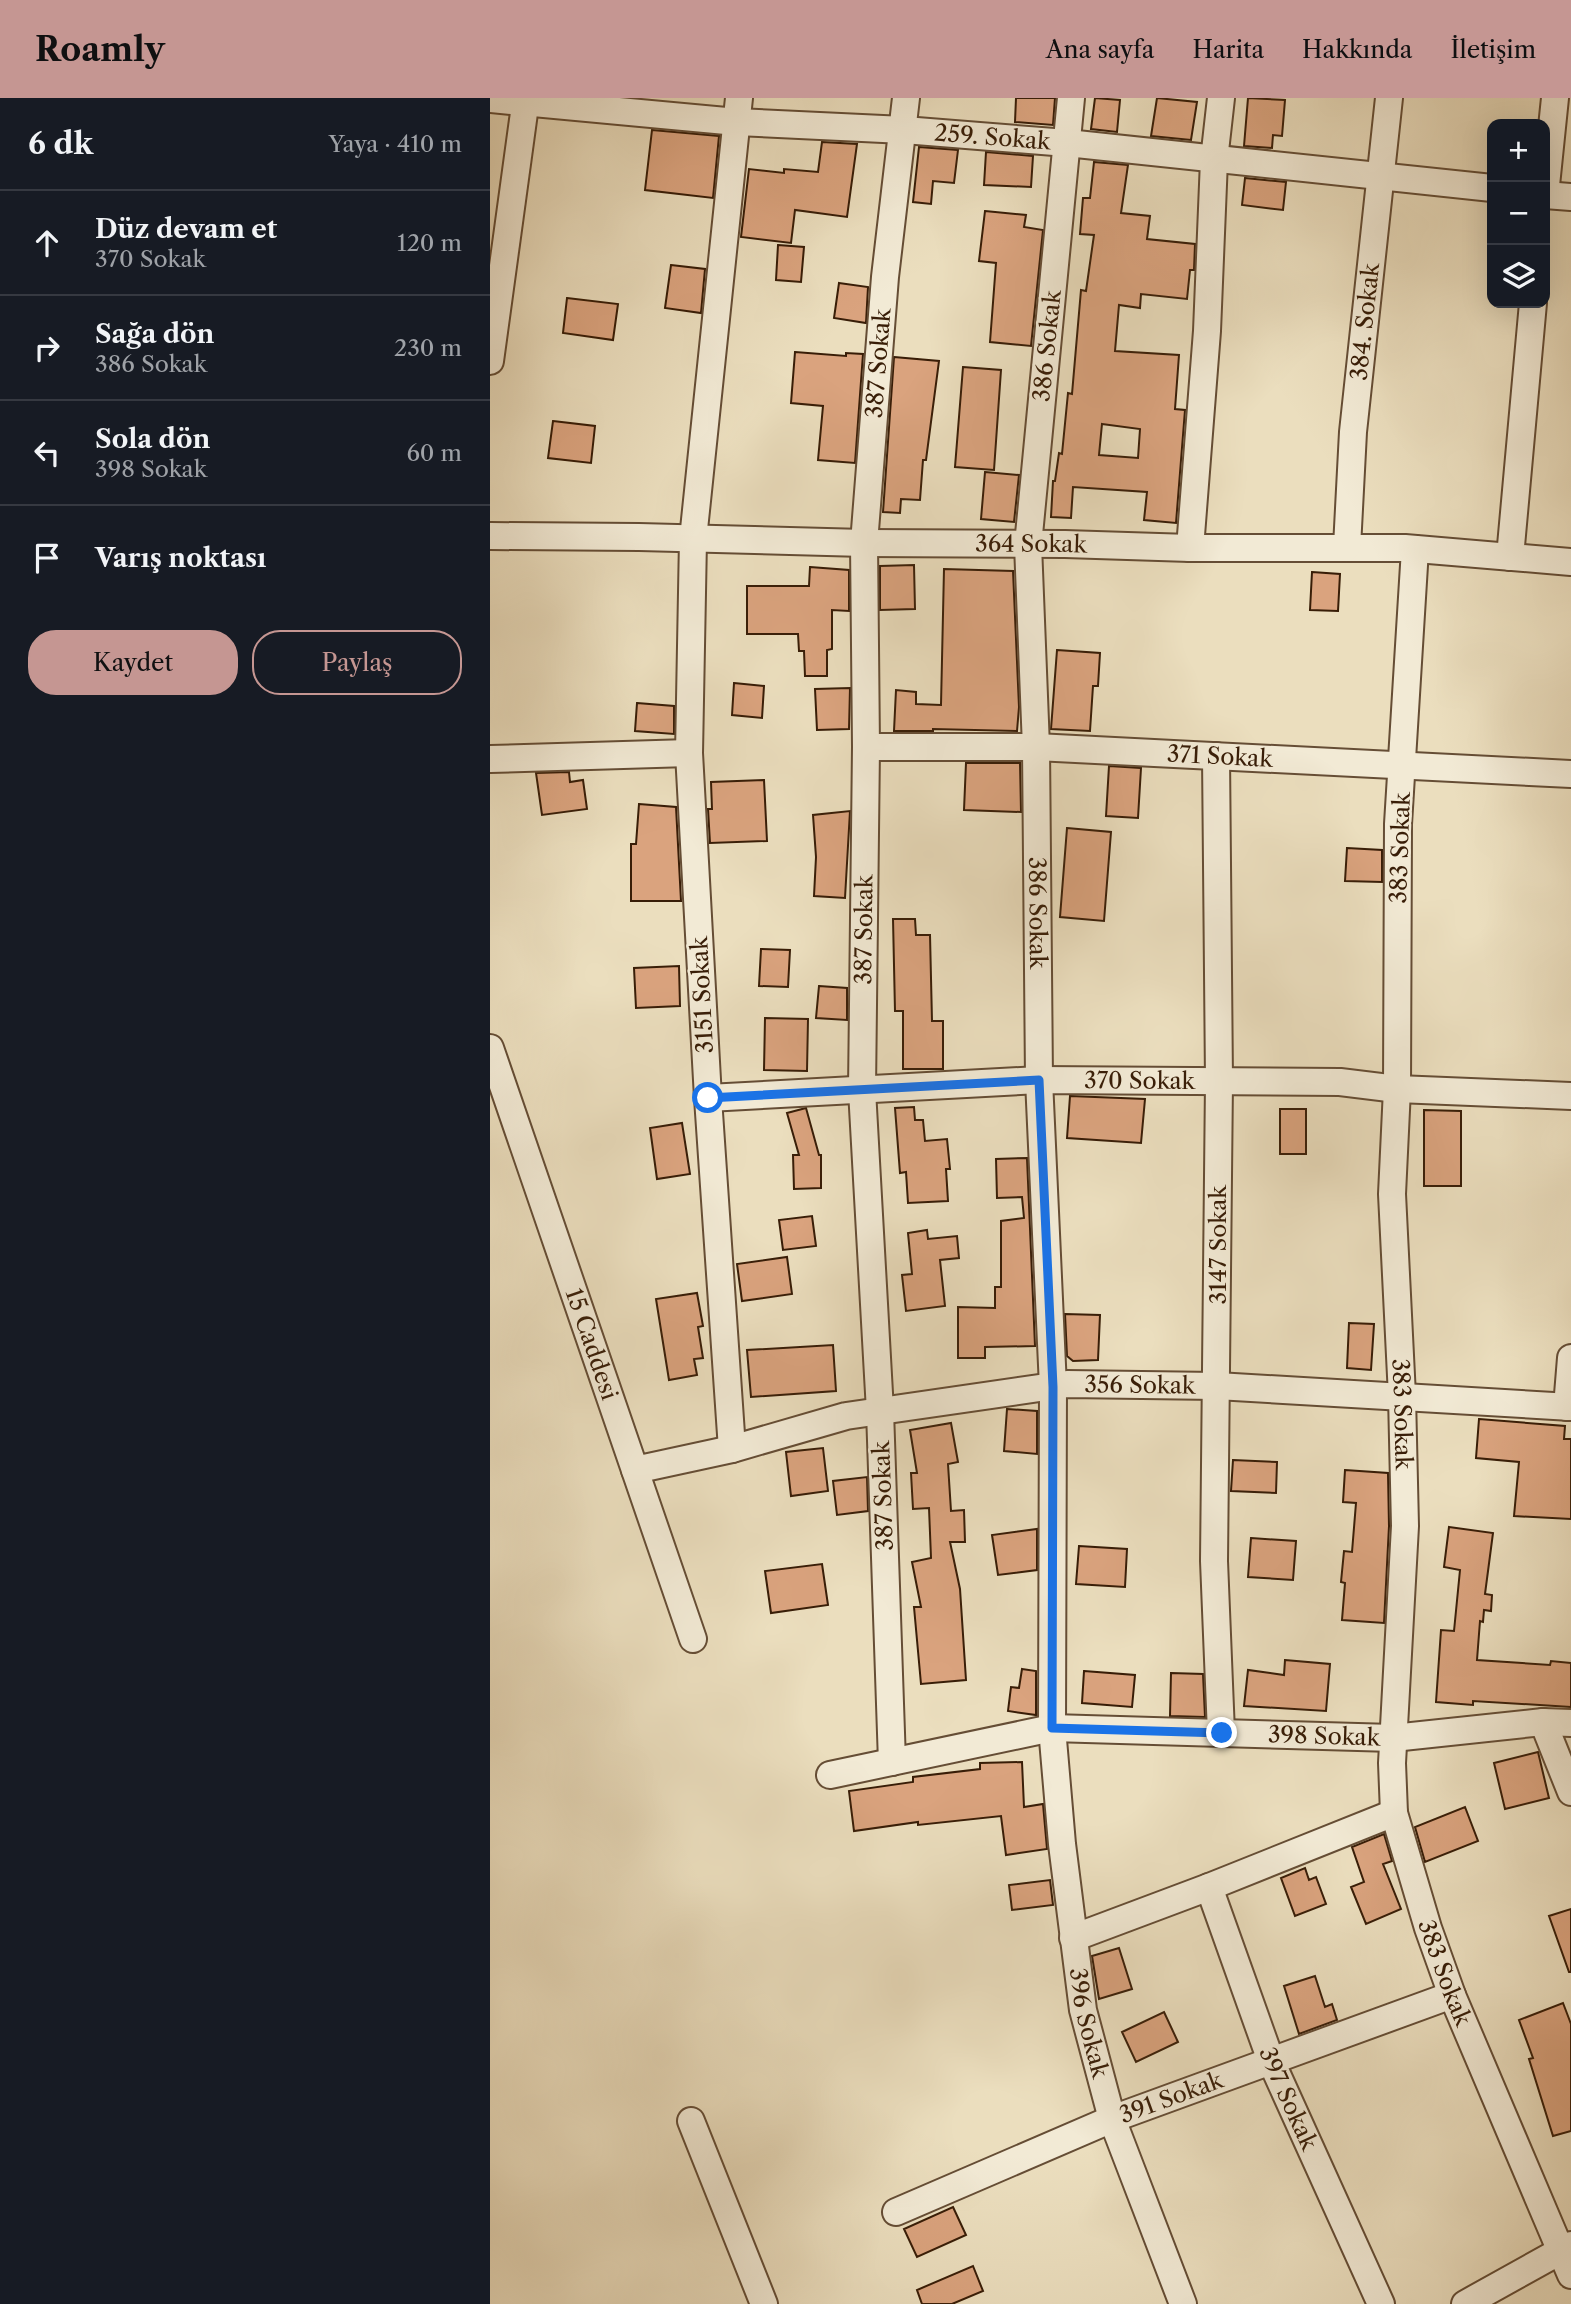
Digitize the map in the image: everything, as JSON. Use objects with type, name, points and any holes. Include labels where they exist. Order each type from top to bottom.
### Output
[{"type":"street","name":"387 Sokak","points":[[892,1762],[880,1410],[862,1090],[866,747],[864,543],[885,277],[906,98]]},
{"type":"street","name":"386 Sokak","points":[[1052,1728],[1053,1387],[1039,1080],[1037,747],[1028,545],[1071,98]]},
{"type":"street","points":[[1189,548],[1207,331],[1214,160],[1221,98]]},
{"type":"street","name":"384. Sokak","points":[[1347,548],[1353,432],[1389,98]]},
{"type":"street","points":[[1546,182],[1555,98]]},
{"type":"street","name":"259. Sokak","points":[[490,99],[738,110],[904,130],[1067,142],[1487,187]]},
{"type":"street","points":[[490,361],[526,99]]},
{"type":"street","name":"3151 Sokak","points":[[732,1449],[708,1098],[689,753],[693,539],[738,110]]},
{"type":"street","points":[[1550,195],[1571,197]]},
{"type":"street","points":[[1510,557],[1533,308]]},
{"type":"street","name":"364 Sokak","points":[[490,536],[1189,548],[1415,549],[1571,562]]},
{"type":"street","name":"383 Sokak","points":[[1415,549],[1398,824],[1397,1089],[1392,1194],[1405,1526],[1394,1738],[1394,1813],[1428,1928],[1452,1994],[1537,2199],[1566,2247],[1571,2275]]},
{"type":"street","name":"371 Sokak","points":[[866,747],[1037,747],[1571,774]]},
{"type":"street","points":[[490,759],[689,753]]},
{"type":"street","name":"3147 Sokak","points":[[1216,756],[1219,1081],[1214,1561],[1222,1733]]},
{"type":"street","name":"15 Caddesi","points":[[490,1048],[694,1639]]},
{"type":"street","name":"370 Sokak","points":[[708,1098],[1039,1080],[1340,1082],[1397,1089],[1571,1096]]},
{"type":"street","points":[[1569,1407],[1571,1358]]},
{"type":"street","name":"356 Sokak","points":[[635,1470],[732,1449],[846,1416],[1067,1384],[1217,1386],[1569,1407]]},
{"type":"street","points":[[1543,1721],[1571,1792]]},
{"type":"street","name":"398 Sokak","points":[[830,1775],[1052,1728],[1394,1738],[1543,1721],[1571,1723]]},
{"type":"street","name":"396 Sokak","points":[[1052,1728],[1062,1844],[1083,2010],[1112,2119],[1183,2304]]},
{"type":"street","points":[[1073,1938],[1394,1813]]},
{"type":"street","name":"397 Sokak","points":[[1209,1887],[1270,2061],[1381,2304]]},
{"type":"street","name":"391 Sokak","points":[[896,2212],[1112,2119],[1452,1994]]},
{"type":"street","points":[[691,2121],[764,2304]]},
{"type":"street","points":[[1465,2304],[1566,2247]]},
{"type":"building","points":[[1016,98],[1055,98],[1053,125],[1015,122]]},
{"type":"building","points":[[1095,98],[1120,100],[1117,132],[1091,129]]},
{"type":"building","points":[[1157,98],[1197,102],[1191,140],[1151,136]]},
{"type":"building","points":[[1248,98],[1285,100],[1282,136],[1273,135],[1272,148],[1244,146]]},
{"type":"building","points":[[652,130],[719,136],[713,198],[645,190]]},
{"type":"building","points":[[822,142],[857,144],[847,217],[795,210],[791,243],[741,237],[749,169],[784,173],[784,169],[818,172]]},
{"type":"building","points":[[919,147],[958,150],[954,183],[933,181],[931,204],[913,202]]},
{"type":"building","points":[[986,152],[1033,156],[1031,187],[984,185]]},
{"type":"building","points":[[1094,162],[1128,165],[1121,213],[1150,216],[1147,239],[1195,244],[1194,270],[1190,270],[1187,299],[1141,294],[1140,308],[1119,305],[1115,351],[1179,355],[1175,409],[1185,410],[1176,523],[1144,520],[1147,492],[1073,487],[1071,518],[1051,517],[1053,481],[1059,453],[1062,454],[1068,393],[1072,394],[1081,290],[1086,291],[1094,235],[1080,234],[1083,198],[1090,198]],"holes":[[[1102,424],[1140,429],[1138,458],[1099,455]]]},
{"type":"building","points":[[1245,178],[1286,182],[1283,210],[1242,205]]},
{"type":"building","points":[[985,211],[1026,215],[1024,227],[1043,230],[1031,346],[990,342],[996,263],[979,261]]},
{"type":"building","points":[[778,245],[804,247],[801,282],[776,280]]},
{"type":"building","points":[[671,265],[705,269],[701,313],[665,308]]},
{"type":"building","points":[[839,283],[868,287],[866,323],[834,318]]},
{"type":"building","points":[[567,298],[618,304],[613,340],[563,333]]},
{"type":"building","points":[[795,352],[846,356],[846,353],[863,354],[855,463],[818,460],[823,406],[791,403]]},
{"type":"building","points":[[894,357],[939,361],[926,460],[923,460],[920,500],[901,499],[900,513],[883,512]]},
{"type":"building","points":[[963,367],[1001,370],[994,470],[955,467]]},
{"type":"building","points":[[553,421],[595,426],[591,463],[548,458]]},
{"type":"building","points":[[985,472],[1019,475],[1014,522],[981,519]]},
{"type":"building","points":[[914,565],[915,609],[880,610],[880,566]]},
{"type":"building","points":[[810,567],[849,570],[849,611],[832,610],[832,649],[827,650],[827,676],[805,676],[804,651],[799,651],[798,634],[747,634],[747,586],[809,586]]},
{"type":"building","points":[[944,569],[1013,571],[1019,707],[1017,731],[894,731],[896,690],[916,692],[916,704],[941,705]]},
{"type":"building","points":[[1312,572],[1340,574],[1338,611],[1310,610]]},
{"type":"building","points":[[1057,650],[1100,653],[1098,686],[1093,686],[1090,731],[1051,729]]},
{"type":"building","points":[[734,683],[764,686],[762,718],[732,715]]},
{"type":"building","points":[[850,688],[849,729],[817,730],[815,689]]},
{"type":"building","points":[[637,703],[674,706],[674,734],[635,731]]},
{"type":"building","points":[[966,763],[1020,763],[1021,812],[964,810]]},
{"type":"building","points":[[1109,766],[1141,768],[1138,818],[1106,816]]},
{"type":"building","points":[[569,772],[570,782],[583,780],[587,809],[542,815],[536,773]]},
{"type":"building","points":[[764,780],[767,841],[710,843],[708,809],[712,809],[711,782]]},
{"type":"building","points":[[639,804],[676,807],[681,901],[631,901],[631,844],[636,844]]},
{"type":"building","points":[[850,811],[845,898],[814,896],[816,857],[813,815]]},
{"type":"building","points":[[1067,828],[1111,832],[1104,921],[1060,917]]},
{"type":"building","points":[[1347,848],[1382,850],[1382,882],[1345,881]]},
{"type":"building","points":[[893,919],[915,919],[916,935],[930,935],[932,1021],[943,1021],[943,1069],[903,1069],[903,1011],[895,1011]]},
{"type":"building","points":[[761,949],[790,950],[788,987],[759,986]]},
{"type":"building","points":[[679,966],[680,1006],[636,1008],[634,968]]},
{"type":"building","points":[[819,986],[847,988],[847,1020],[816,1018]]},
{"type":"building","points":[[765,1018],[808,1019],[807,1071],[764,1070]]},
{"type":"building","points":[[1070,1096],[1145,1099],[1141,1143],[1067,1138]]},
{"type":"building","points":[[914,1107],[915,1120],[923,1120],[925,1141],[947,1139],[950,1169],[946,1169],[948,1201],[908,1203],[906,1172],[900,1173],[895,1108]]},
{"type":"building","points":[[806,1108],[821,1155],[821,1188],[794,1189],[793,1155],[799,1155],[787,1113]]},
{"type":"building","points":[[1280,1109],[1306,1109],[1306,1154],[1280,1154]]},
{"type":"building","points":[[1424,1110],[1461,1111],[1461,1186],[1424,1186]]},
{"type":"building","points":[[682,1123],[690,1174],[657,1179],[650,1128]]},
{"type":"building","points":[[1027,1158],[1035,1346],[985,1347],[985,1358],[958,1358],[958,1307],[995,1308],[995,1287],[1001,1287],[1001,1221],[1024,1218],[1022,1197],[997,1198],[996,1159]]},
{"type":"building","points":[[812,1216],[816,1246],[783,1250],[779,1220]]},
{"type":"building","points":[[927,1230],[928,1239],[957,1236],[959,1258],[940,1260],[945,1306],[906,1311],[902,1275],[912,1274],[908,1233]]},
{"type":"building","points":[[787,1257],[792,1294],[742,1301],[737,1264]]},
{"type":"building","points":[[697,1293],[703,1326],[698,1327],[703,1358],[694,1359],[697,1375],[669,1380],[656,1299]]},
{"type":"building","points":[[1065,1314],[1100,1315],[1098,1360],[1073,1361],[1067,1356]]},
{"type":"building","points":[[1349,1323],[1374,1324],[1371,1370],[1347,1368]]},
{"type":"building","points":[[833,1345],[836,1391],[751,1397],[747,1350]]},
{"type":"building","points":[[1007,1409],[1037,1411],[1037,1454],[1004,1451]]},
{"type":"building","points":[[1479,1419],[1565,1426],[1564,1439],[1571,1439],[1571,1519],[1514,1516],[1519,1462],[1476,1458]]},
{"type":"building","points":[[951,1423],[958,1462],[948,1464],[951,1511],[964,1510],[965,1542],[950,1542],[960,1589],[966,1680],[921,1684],[914,1607],[921,1607],[912,1562],[931,1558],[929,1508],[913,1509],[911,1473],[917,1473],[910,1430]]},
{"type":"building","points":[[823,1448],[828,1491],[791,1496],[786,1452]]},
{"type":"building","points":[[1233,1460],[1277,1462],[1276,1493],[1231,1491]]},
{"type":"building","points":[[1345,1470],[1388,1473],[1389,1526],[1384,1623],[1342,1620],[1345,1583],[1341,1582],[1344,1551],[1352,1552],[1356,1503],[1343,1502]]},
{"type":"building","points":[[867,1477],[868,1511],[837,1515],[833,1481]]},
{"type":"building","points":[[1449,1527],[1493,1533],[1485,1594],[1492,1595],[1491,1611],[1484,1610],[1483,1622],[1480,1621],[1477,1660],[1550,1665],[1551,1661],[1571,1663],[1571,1707],[1473,1701],[1473,1705],[1436,1702],[1441,1630],[1454,1631],[1460,1570],[1444,1567]]},
{"type":"building","points":[[1037,1529],[1037,1570],[998,1575],[992,1535]]},
{"type":"building","points":[[1251,1538],[1296,1541],[1293,1580],[1248,1577]]},
{"type":"building","points":[[1079,1546],[1127,1549],[1125,1587],[1076,1584]]},
{"type":"building","points":[[822,1564],[828,1605],[771,1613],[765,1571]]},
{"type":"building","points":[[1285,1660],[1330,1664],[1326,1711],[1244,1706],[1248,1670],[1284,1675]]},
{"type":"building","points":[[1022,1669],[1036,1671],[1036,1715],[1008,1711],[1011,1687],[1019,1688]]},
{"type":"building","points":[[1084,1671],[1135,1675],[1132,1707],[1082,1703]]},
{"type":"building","points":[[1171,1673],[1203,1674],[1205,1717],[1170,1716]]},
{"type":"building","points":[[1538,1752],[1549,1798],[1505,1809],[1494,1763]]},
{"type":"building","points":[[1022,1762],[1024,1807],[1043,1804],[1047,1849],[1006,1855],[1001,1816],[918,1825],[918,1822],[854,1831],[849,1791],[913,1782],[913,1777],[980,1769],[980,1763]]},
{"type":"building","points":[[1465,1807],[1478,1841],[1425,1862],[1415,1827]]},
{"type":"building","points":[[1384,1834],[1392,1861],[1383,1864],[1401,1909],[1366,1924],[1351,1887],[1364,1882],[1352,1847]]},
{"type":"building","points":[[1305,1868],[1309,1880],[1316,1877],[1326,1904],[1295,1916],[1281,1878]]},
{"type":"building","points":[[1050,1880],[1053,1905],[1012,1910],[1009,1885]]},
{"type":"building","points":[[1571,1909],[1571,1972],[1569,1972],[1549,1916]]},
{"type":"building","points":[[1119,1948],[1132,1989],[1099,1999],[1092,1956]]},
{"type":"building","points":[[1315,1976],[1325,2007],[1332,2004],[1337,2020],[1299,2034],[1284,1986]]},
{"type":"building","points":[[1563,2003],[1571,2024],[1571,2131],[1553,2136],[1529,2059],[1533,2058],[1519,2020]]},
{"type":"building","points":[[1164,2012],[1178,2042],[1136,2062],[1122,2032]]},
{"type":"building","points":[[953,2207],[966,2235],[917,2257],[904,2229]]},
{"type":"building","points":[[973,2266],[983,2291],[952,2304],[922,2304],[917,2290]]},
{"type":"route","points":[[708,1098],[1039,1080],[1053,1387],[1052,1728],[1222,1733]]}]
